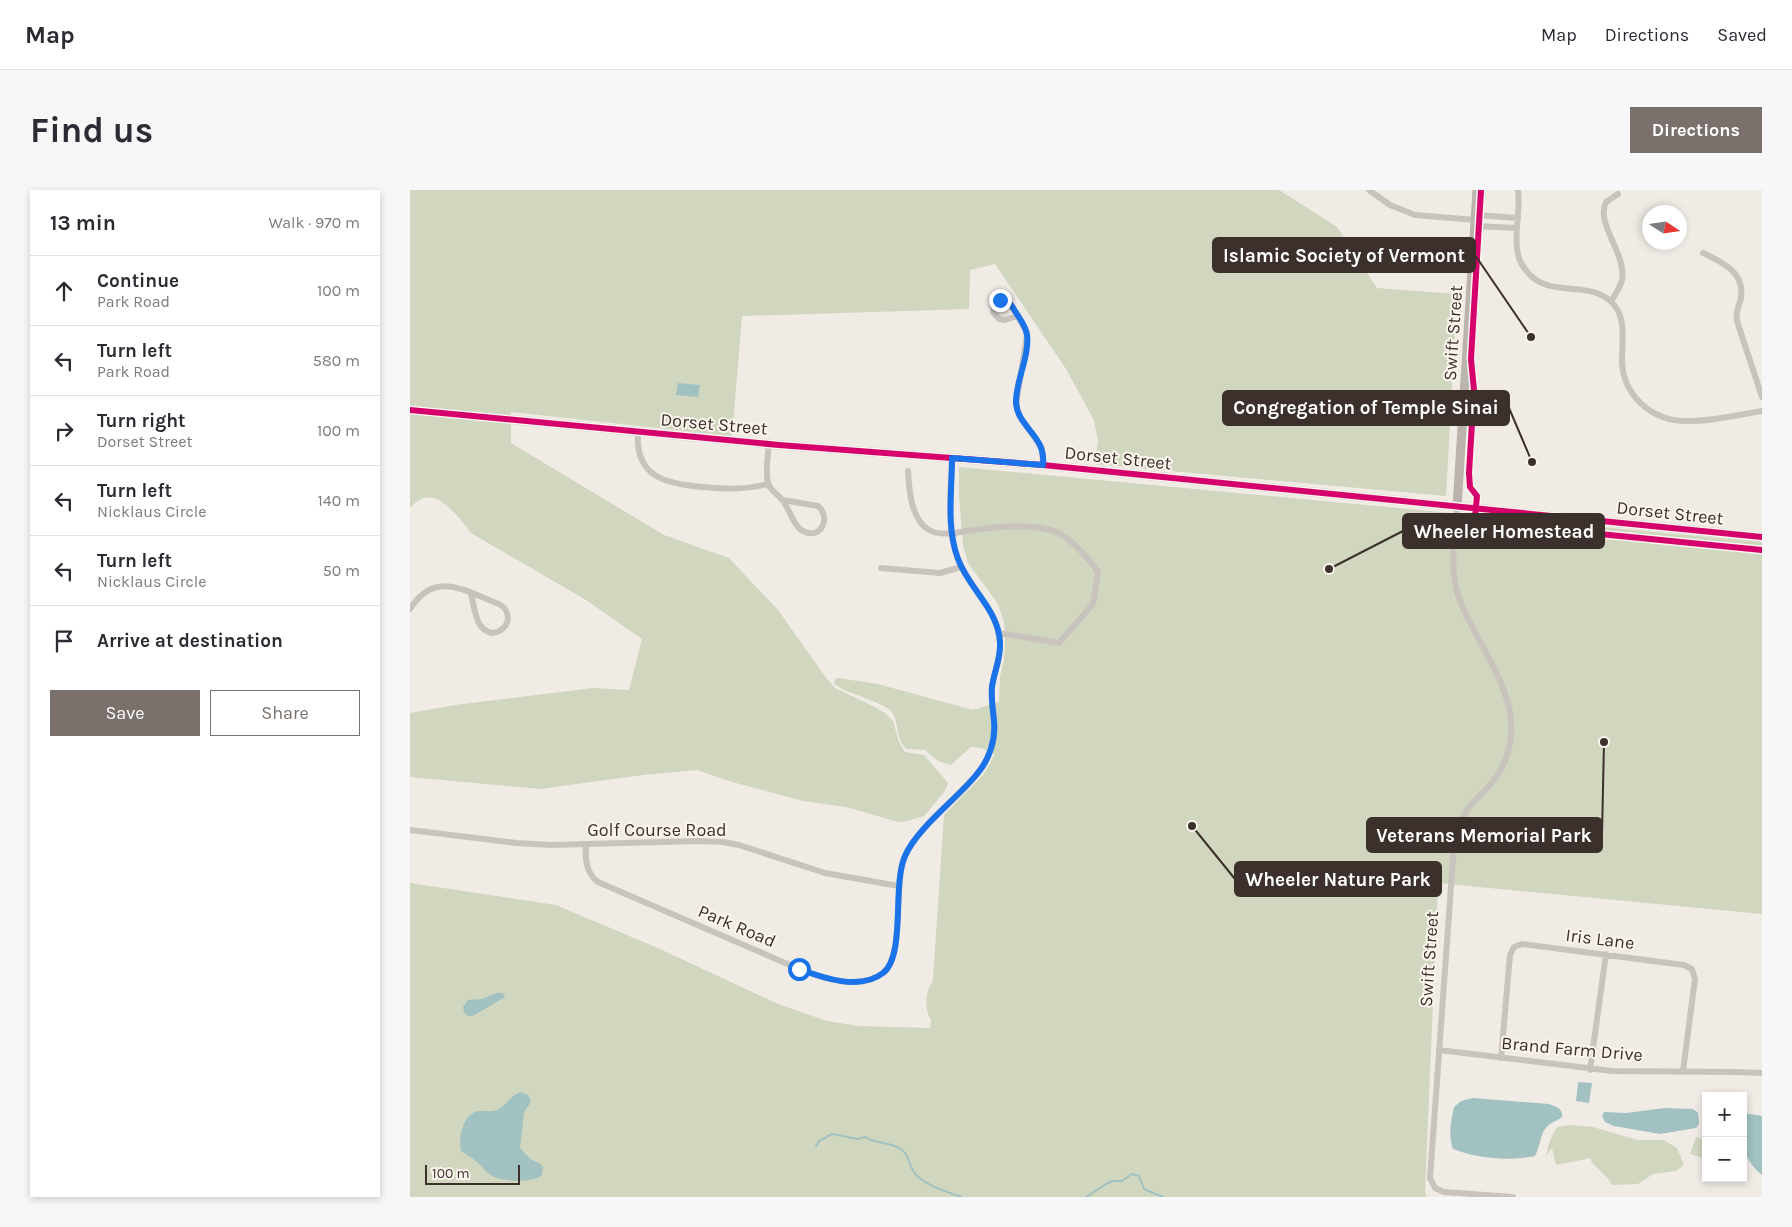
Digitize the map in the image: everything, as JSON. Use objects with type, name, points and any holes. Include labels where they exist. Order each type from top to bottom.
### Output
[{"type":"street","points":[[1368,190],[1390,205],[1414,215],[1475,220],[1517,228]]},
{"type":"street","name":"Swift Street","points":[[1476,190],[1454,574],[1455,586],[1469,621],[1502,688],[1510,709],[1511,735],[1508,752],[1502,768],[1492,783],[1468,808],[1460,822],[1456,837],[1452,862],[1430,1178],[1435,1188],[1444,1192],[1513,1197]]},
{"type":"street","points":[[1518,190],[1517,250],[1520,261],[1526,271],[1541,284],[1556,288],[1592,291],[1611,301],[1618,310],[1622,322],[1623,369],[1626,381],[1631,393],[1641,404],[1654,413],[1677,420],[1699,420],[1762,411]]},
{"type":"street","points":[[1611,301],[1620,286],[1622,271],[1603,210],[1606,202],[1618,194]]},
{"type":"street","points":[[1475,220],[1518,218]]},
{"type":"street","points":[[1703,253],[1726,265],[1734,273],[1741,286],[1741,300],[1736,313],[1738,327],[1762,397]]},
{"type":"street","points":[[1017,316],[1025,329],[1027,339],[1016,403],[1020,417],[1042,448],[1043,465]]},
{"type":"street","name":"Dorset Street","points":[[410,410],[638,433],[1043,465],[1762,537]]},
{"type":"street","points":[[638,433],[638,445],[645,463],[653,474],[668,482],[678,485],[731,490],[755,488],[768,484]]},
{"type":"street","points":[[769,444],[768,484],[774,493],[783,500],[798,527],[803,531],[815,532],[823,526],[824,514],[818,506],[783,500]]},
{"type":"street","name":"Park Road","points":[[586,845],[586,860],[589,871],[594,879],[602,885],[818,976],[856,981],[870,979],[882,974],[892,963],[895,947],[902,863],[912,843],[976,775],[988,754],[994,734],[992,688],[1000,655],[999,633],[993,615],[970,583],[961,567],[955,550],[952,533],[952,458]]},
{"type":"street","points":[[908,471],[910,499],[919,519],[929,530],[940,533],[952,533],[990,528],[1036,527],[1059,533],[1090,559],[1098,572],[1093,604],[1060,643],[999,633]]},
{"type":"street","points":[[881,568],[940,574],[961,567]]},
{"type":"street","points":[[410,609],[424,592],[436,586],[453,587],[504,607],[508,618],[504,629],[493,633],[483,629],[479,624],[470,594]]},
{"type":"street","name":"Golf Course Road","points":[[410,830],[536,845],[723,842],[739,845],[825,873],[899,886]]},
{"type":"street","name":"Iris Lane","points":[[1501,1058],[1510,955],[1514,947],[1522,944],[1684,965],[1692,969],[1695,979],[1683,1071]]},
{"type":"street","points":[[1590,1070],[1606,954]]},
{"type":"street","name":"Brand Farm Drive","points":[[1439,1050],[1590,1070],[1762,1073]]},
{"type":"green space","points":[[410,190],[1279,190],[1337,227],[1377,288],[1457,294],[1446,496],[1094,464],[1098,442],[1094,420],[1066,369],[995,264],[970,270],[969,309],[742,316],[732,436],[511,412],[511,443],[664,535],[729,558],[778,610],[835,688],[886,714],[893,721],[899,742],[905,752],[924,755],[948,783],[945,791],[924,816],[898,822],[846,807],[803,801],[732,782],[697,770],[643,775],[540,789],[410,777],[410,713],[455,705],[593,688],[629,690],[642,639],[586,600],[471,533],[444,503],[428,498],[419,500],[410,508]]},
{"type":"green space","points":[[959,467],[1762,542],[1762,914],[1438,883],[1425,1192],[1427,1197],[410,1197],[410,883],[556,905],[660,949],[778,1004],[827,1021],[859,1026],[930,1028],[931,1020],[927,1010],[926,998],[933,979],[944,815],[984,774],[995,754],[981,748],[971,747],[951,765],[938,761],[925,750],[906,749],[900,740],[895,718],[891,711],[834,683],[835,679],[838,678],[878,684],[973,710],[999,702],[1000,676],[1005,644],[1004,622],[998,604],[968,563],[963,545]]},
{"type":"green space","points":[[1572,1125],[1593,1127],[1637,1140],[1664,1140],[1677,1148],[1684,1165],[1676,1171],[1653,1174],[1638,1184],[1612,1185],[1608,1178],[1591,1161],[1591,1158],[1556,1165],[1552,1148],[1546,1156],[1550,1140],[1557,1127]]},
{"type":"green space","points":[[1696,1137],[1702,1139],[1702,1158],[1690,1154]]},
{"type":"water","points":[[678,383],[700,385],[698,397],[676,395]]},
{"type":"water","points":[[497,993],[503,993],[505,997],[473,1016],[468,1016],[464,1012],[463,1007],[468,1000],[482,999]]},
{"type":"water","points":[[1578,1082],[1592,1083],[1589,1103],[1576,1101]]},
{"type":"water","points":[[521,1092],[528,1095],[531,1102],[524,1112],[520,1148],[530,1159],[541,1164],[543,1168],[542,1175],[523,1181],[501,1179],[489,1174],[476,1161],[461,1151],[461,1133],[469,1116],[479,1111],[496,1110],[502,1107],[514,1095]]},
{"type":"water","points":[[1473,1098],[1549,1104],[1560,1110],[1562,1117],[1545,1129],[1535,1156],[1504,1159],[1473,1155],[1453,1149],[1450,1133],[1454,1107],[1461,1101]]},
{"type":"water","points":[[1665,1108],[1693,1109],[1698,1113],[1699,1124],[1696,1128],[1660,1134],[1614,1126],[1605,1122],[1602,1116],[1604,1112],[1626,1113]]},
{"type":"water","points":[[1747,1114],[1762,1116],[1762,1175],[1747,1157]]},
{"type":"waterway","points":[[816,1146],[819,1141],[832,1134],[858,1139],[865,1137],[891,1145],[901,1149],[906,1154],[914,1172],[923,1180],[936,1188],[962,1197]]},
{"type":"waterway","points":[[1086,1197],[1106,1184],[1112,1181],[1122,1181],[1132,1174],[1139,1176],[1144,1189],[1163,1197]]},
{"type":"cycle path","points":[[1481,190],[1471,359],[1474,390],[1469,473],[1470,487],[1477,496],[1475,516],[1477,524],[1513,529],[1549,529],[1762,550]]},
{"type":"cycle path","points":[[410,410],[779,445],[1043,465],[1762,537]]},
{"type":"place","name":"Islamic Society of Vermont","points":[[1531,337]]},
{"type":"place","name":"Congregation of Temple Sinai","points":[[1532,462]]},
{"type":"place","name":"Wheeler Homestead","points":[[1329,569]]},
{"type":"place","name":"Veterans Memorial Park","points":[[1604,742]]},
{"type":"place","name":"Wheeler Nature Park","points":[[1192,826]]},
{"type":"route","points":[[799,969],[828,979],[856,981],[877,977],[889,967],[895,952],[899,878],[905,856],[918,836],[976,775],[985,762],[991,746],[994,734],[992,688],[1000,655],[1000,637],[993,615],[965,575],[955,550],[951,525],[952,458],[1043,465],[1042,448],[1020,417],[1016,403],[1027,335],[1009,302],[1000,300]]}]
